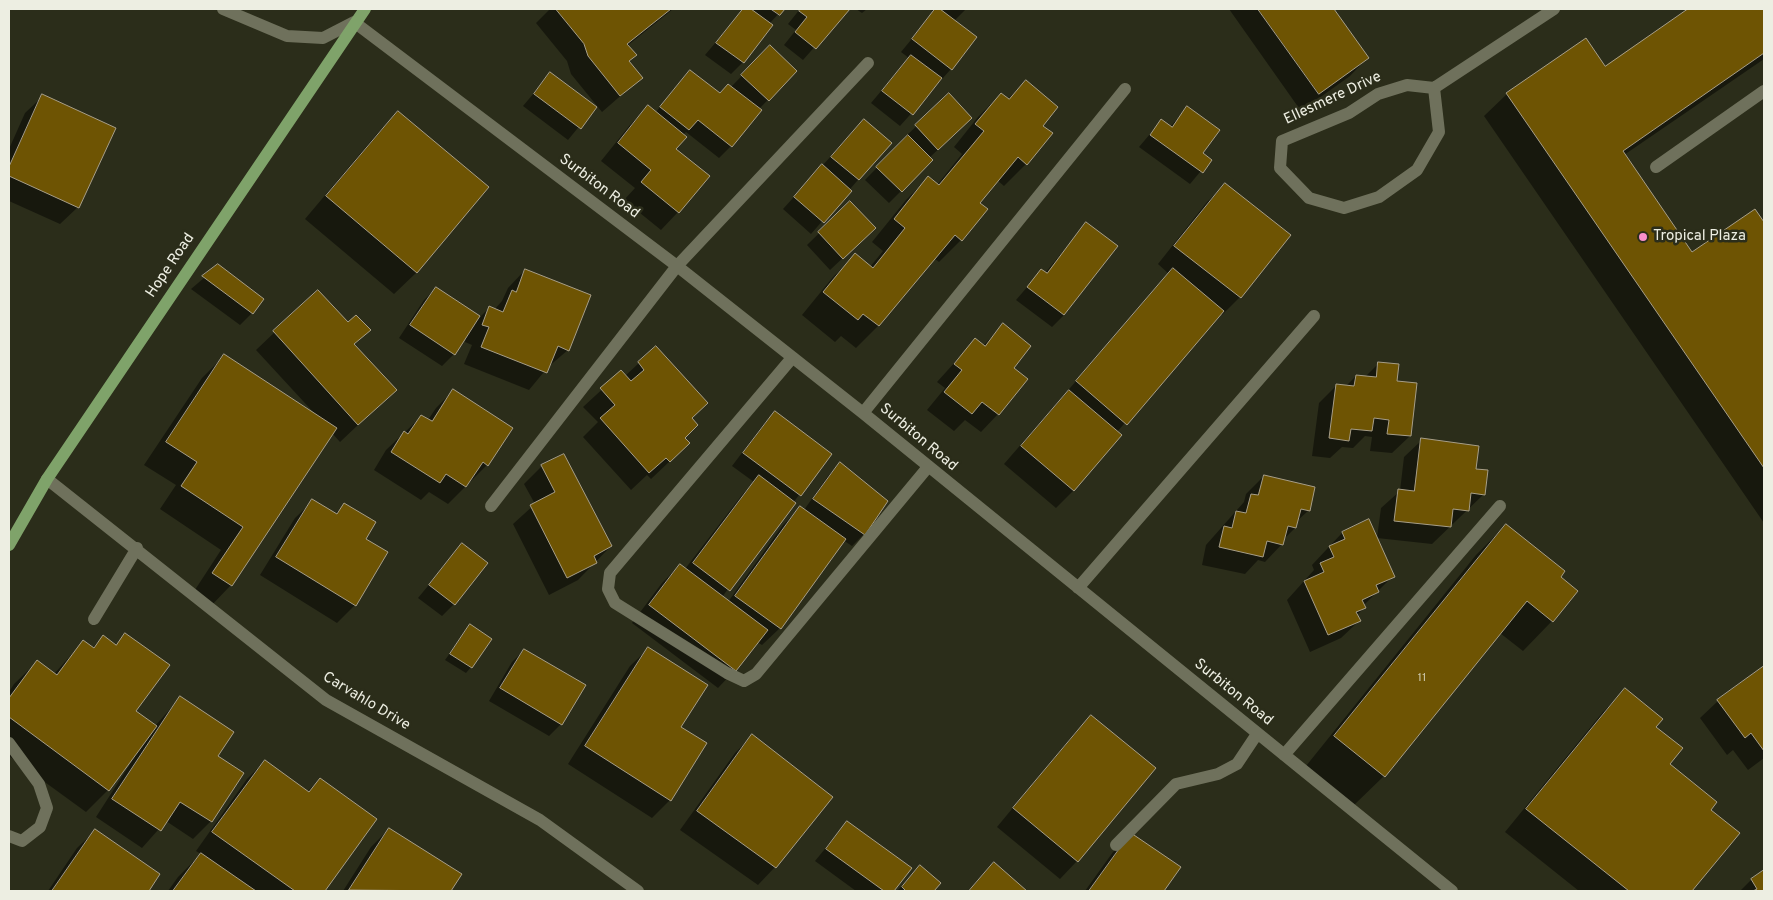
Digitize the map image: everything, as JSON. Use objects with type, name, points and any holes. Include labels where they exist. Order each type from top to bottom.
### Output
[{"type":"main road","name":"Hope Road","points":[[9,544],[47,479],[354,22],[365,9]]},
{"type":"street","points":[[223,9],[287,36],[323,38],[354,22]]},
{"type":"street","points":[[1434,88],[1554,9]]},
{"type":"street","name":"Surbiton Road","points":[[354,22],[677,266],[863,413],[1452,891]]},
{"type":"street","points":[[491,506],[677,266],[868,63]]},
{"type":"street","name":"Ellesmere Drive","points":[[1407,85],[1434,88],[1439,132],[1417,170],[1379,197],[1344,208],[1309,198],[1280,168],[1282,141],[1349,113],[1378,94],[1407,85]]},
{"type":"street","points":[[863,413],[1125,89]]},
{"type":"street","points":[[1656,167],[1764,91]]},
{"type":"street","points":[[1078,588],[1314,316]]},
{"type":"street","points":[[792,358],[610,572],[608,588],[615,603],[726,673],[744,681],[756,674],[928,467]]},
{"type":"street","name":"Carvahlo Drive","points":[[47,479],[137,548],[326,700],[540,820],[638,891]]},
{"type":"street","points":[[1284,756],[1500,506]]},
{"type":"street","points":[[94,619],[137,548]]},
{"type":"street","points":[[1116,845],[1176,784],[1218,774],[1237,764],[1257,734]]},
{"type":"street","points":[[9,836],[22,841],[40,827],[47,808],[39,784],[10,745]]},
{"type":"building","points":[[556,9],[671,9],[627,44],[637,55],[629,61],[643,78],[620,96],[588,56],[584,44]]},
{"type":"building","points":[[743,9],[751,9],[773,25],[744,63],[716,43]]},
{"type":"building","points":[[771,9],[785,9],[780,15]]},
{"type":"building","points":[[801,9],[850,9],[816,49],[795,32],[807,17],[799,11]]},
{"type":"building","points":[[935,9],[940,9],[977,37],[952,70],[912,39]]},
{"type":"building","points":[[1258,9],[1334,9],[1369,58],[1319,94]]},
{"type":"building","name":"Tropical Plaza","points":[[1688,9],[1764,9],[1764,53],[1623,151],[1692,252],[1755,209],[1764,222],[1764,468],[1506,93],[1586,38],[1605,66]]},
{"type":"building","points":[[770,45],[797,71],[769,101],[741,75]]},
{"type":"building","points":[[911,55],[942,78],[913,115],[882,91]]},
{"type":"building","points":[[690,70],[720,93],[728,84],[762,110],[732,147],[698,120],[689,130],[660,107]]},
{"type":"building","points":[[550,72],[597,107],[581,129],[534,94]]},
{"type":"building","points":[[1026,80],[1058,107],[1043,126],[1053,133],[1027,165],[1018,157],[980,203],[988,209],[962,241],[955,235],[879,326],[863,314],[858,320],[823,292],[855,253],[873,268],[905,228],[894,219],[928,176],[939,185],[984,131],[975,124],[1001,93],[1009,99]]},
{"type":"building","points":[[949,93],[972,118],[938,150],[915,125]]},
{"type":"building","points":[[42,94],[116,128],[79,208],[9,176],[9,167]]},
{"type":"building","points":[[648,105],[687,137],[676,149],[710,176],[679,213],[641,182],[651,170],[618,143]]},
{"type":"building","points":[[1187,106],[1220,130],[1203,153],[1212,160],[1203,173],[1150,135],[1161,119],[1172,127]]},
{"type":"building","points":[[398,111],[489,187],[417,273],[326,196]]},
{"type":"building","points":[[864,119],[892,143],[859,180],[831,157]]},
{"type":"building","points":[[908,135],[933,160],[902,192],[876,167]]},
{"type":"building","points":[[822,164],[852,191],[824,223],[794,197]]},
{"type":"building","points":[[1225,183],[1291,235],[1241,298],[1174,246]]},
{"type":"building","points":[[850,201],[876,228],[843,259],[818,232]]},
{"type":"building","points":[[1086,222],[1118,246],[1064,315],[1027,287],[1041,269],[1047,273]]},
{"type":"building","points":[[218,264],[264,299],[253,314],[202,276]]},
{"type":"building","points":[[1173,268],[1224,311],[1127,425],[1076,381]]},
{"type":"building","points":[[525,269],[591,295],[569,351],[558,346],[547,373],[481,347],[489,327],[482,325],[489,306],[503,312],[512,290],[516,292]]},
{"type":"building","points":[[436,287],[480,316],[455,355],[410,325]]},
{"type":"building","points":[[318,290],[348,322],[356,315],[371,330],[354,344],[397,390],[358,425],[273,331]]},
{"type":"building","points":[[1003,323],[1031,346],[1014,368],[1028,379],[999,415],[982,402],[972,414],[944,392],[962,370],[954,364],[975,338],[985,346]]},
{"type":"building","points":[[656,346],[708,403],[692,418],[698,425],[685,438],[690,443],[670,462],[666,458],[649,473],[600,418],[615,405],[600,388],[621,370],[631,381],[644,370],[638,362]]},
{"type":"building","points":[[224,354],[337,428],[232,586],[212,573],[243,527],[181,486],[197,462],[166,442]]},
{"type":"building","points":[[1378,362],[1399,364],[1397,381],[1417,383],[1411,436],[1387,434],[1389,420],[1374,418],[1372,431],[1351,429],[1349,441],[1329,438],[1336,384],[1354,386],[1356,375],[1376,377]]},
{"type":"building","points":[[453,389],[513,428],[488,466],[483,462],[466,487],[446,474],[440,483],[391,452],[404,431],[408,434],[421,415],[432,421]]},
{"type":"building","points":[[1069,390],[1122,435],[1074,491],[1021,446]]},
{"type":"building","points":[[775,411],[832,454],[801,496],[743,453]]},
{"type":"building","points":[[1421,438],[1479,446],[1476,469],[1488,470],[1485,495],[1471,493],[1469,511],[1453,509],[1451,527],[1394,521],[1398,489],[1414,491]]},
{"type":"building","points":[[564,454],[612,546],[594,556],[597,563],[567,578],[530,505],[555,492],[541,465]]},
{"type":"building","points":[[840,462],[888,501],[865,535],[813,499]]},
{"type":"building","points":[[759,475],[796,503],[730,591],[693,563]]},
{"type":"building","points":[[1264,475],[1315,487],[1310,511],[1301,509],[1296,528],[1288,526],[1283,545],[1267,541],[1263,557],[1219,547],[1224,526],[1232,528],[1236,511],[1246,513],[1251,494],[1258,495]]},
{"type":"building","points":[[312,499],[337,514],[344,503],[376,522],[366,539],[388,552],[356,606],[276,557]]},
{"type":"building","points":[[800,506],[846,539],[781,629],[735,596]]},
{"type":"building","points":[[1369,519],[1395,577],[1376,585],[1379,592],[1362,600],[1366,608],[1356,612],[1361,621],[1328,635],[1304,581],[1324,572],[1320,563],[1334,557],[1329,546],[1345,539],[1342,532]]},
{"type":"building","points":[[1506,524],[1565,571],[1561,577],[1578,591],[1553,622],[1527,601],[1385,777],[1334,736]]},
{"type":"building","points":[[462,543],[488,563],[455,605],[429,585]]},
{"type":"building","points":[[680,564],[768,630],[736,671],[649,605]]},
{"type":"building","points":[[470,624],[492,639],[472,668],[450,654]]},
{"type":"building","points":[[125,633],[170,665],[136,711],[157,726],[109,791],[9,717],[9,698],[37,660],[57,675],[83,640],[94,648],[103,635],[116,645]]},
{"type":"building","points":[[648,647],[708,685],[681,727],[707,743],[671,801],[585,746]]},
{"type":"building","points":[[524,649],[586,685],[562,725],[500,688]]},
{"type":"building","points":[[1764,666],[1764,751],[1751,733],[1745,738],[1717,700]]},
{"type":"building","points":[[1625,688],[1663,719],[1656,727],[1683,748],[1670,764],[1717,802],[1711,810],[1740,833],[1692,891],[1629,891],[1526,809]]},
{"type":"building","points":[[180,696],[234,732],[218,756],[244,773],[212,822],[180,802],[161,831],[112,799]]},
{"type":"building","points":[[1091,715],[1156,768],[1078,862],[1013,808]]},
{"type":"building","points":[[752,734],[833,797],[776,868],[697,811]]},
{"type":"building","points":[[265,760],[309,792],[320,778],[377,819],[325,891],[295,891],[212,832]]},
{"type":"building","points":[[847,821],[912,868],[894,891],[884,891],[826,849]]},
{"type":"building","points":[[389,828],[462,874],[451,891],[349,890]]},
{"type":"building","points":[[95,829],[160,874],[149,891],[52,891]]},
{"type":"building","points":[[1131,833],[1181,867],[1164,891],[1089,891]]},
{"type":"building","points":[[201,853],[256,891],[173,891]]},
{"type":"building","points":[[994,862],[1027,891],[969,891]]},
{"type":"building","points":[[920,865],[941,883],[934,891],[906,891],[902,887]]},
{"type":"building","points":[[1764,870],[1764,891],[1753,891],[1757,889],[1751,879]]},
{"type":"place","name":"Tropical Plaza","points":[[1643,237]]}]
